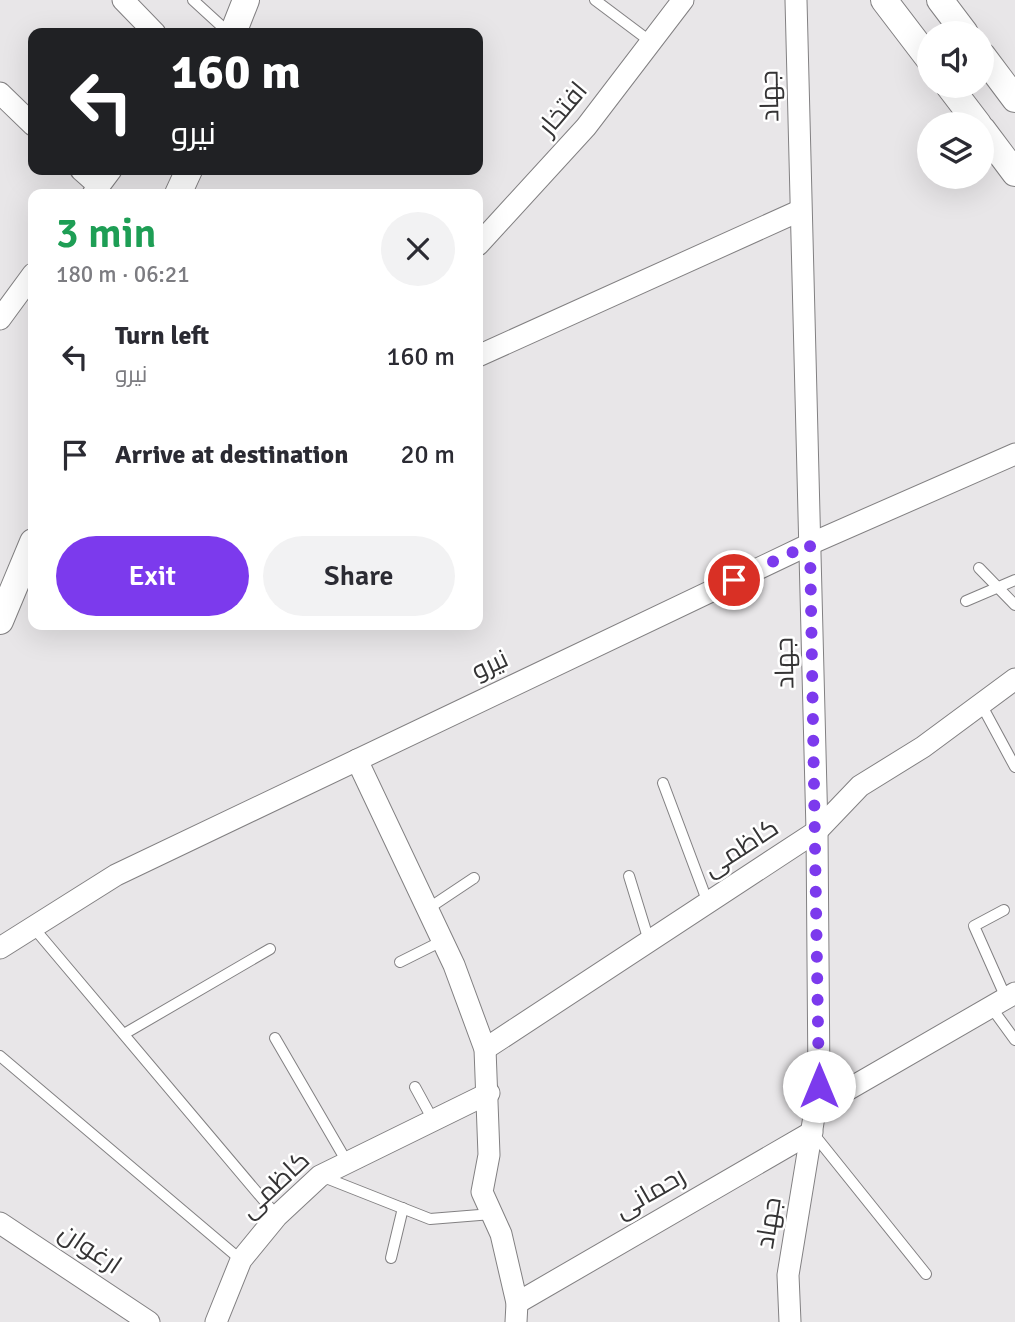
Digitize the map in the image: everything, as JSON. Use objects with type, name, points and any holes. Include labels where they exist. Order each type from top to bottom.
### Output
[{"type":"street","points":[[123,0],[150,28]]},
{"type":"street","points":[[233,28],[246,0]]},
{"type":"street","name":"افتخار","points":[[483,240],[586,127],[683,0]]},
{"type":"street","name":"جهاد","points":[[790,1322],[789,1275],[819,1086],[817,831],[799,211],[796,0]]},
{"type":"street","points":[[884,0],[917,43]]},
{"type":"street","points":[[940,0],[956,21]]},
{"type":"street","points":[[994,69],[1013,92]]},
{"type":"street","points":[[0,93],[28,120]]},
{"type":"street","points":[[958,98],[969,112]]},
{"type":"street","points":[[994,145],[1015,173]]},
{"type":"street","points":[[483,354],[799,211]]},
{"type":"street","points":[[1,314],[28,280]]},
{"type":"street","name":"نیرو","points":[[0,948],[116,875],[810,544],[1015,454]]},
{"type":"street","points":[[0,621],[28,560]]},
{"type":"street","name":"کاظمی","points":[[485,1049],[817,831],[860,786],[923,747],[1015,679]]},
{"type":"street","points":[[357,760],[442,941],[485,1049],[489,1093],[489,1155],[482,1192],[501,1234],[517,1313]]},
{"type":"street","points":[[816,1108],[1004,999]]},
{"type":"street","name":"کاظمی","points":[[216,1322],[241,1260],[277,1216],[320,1176],[489,1093]]},
{"type":"street","name":"رحمانی","points":[[517,1313],[811,1132]]},
{"type":"street","name":"ارغوان","points":[[0,1223],[149,1322]]},
{"type":"lane","points":[[193,0],[225,28]]},
{"type":"lane","points":[[595,0],[651,42]]},
{"type":"lane","points":[[979,568],[1015,605]]},
{"type":"lane","points":[[966,601],[1015,580]]},
{"type":"lane","points":[[981,704],[1015,767]]},
{"type":"lane","points":[[663,783],[708,903]]},
{"type":"lane","points":[[629,876],[649,941]]},
{"type":"lane","points":[[426,910],[474,878]]},
{"type":"lane","points":[[1003,910],[974,926],[1004,999],[1015,1040]]},
{"type":"lane","points":[[33,927],[277,1216]]},
{"type":"lane","points":[[400,962],[442,941]]},
{"type":"lane","points":[[124,1034],[270,949]]},
{"type":"lane","points":[[275,1038],[347,1162]]},
{"type":"lane","points":[[0,1056],[241,1260]]},
{"type":"lane","points":[[415,1087],[433,1120]]},
{"type":"lane","points":[[811,1132],[926,1274]]},
{"type":"lane","points":[[320,1176],[429,1219],[492,1214]]},
{"type":"lane","points":[[391,1258],[403,1208]]},
{"type":"route","points":[[734,580],[810,544],[819,933],[819,1086]]}]
